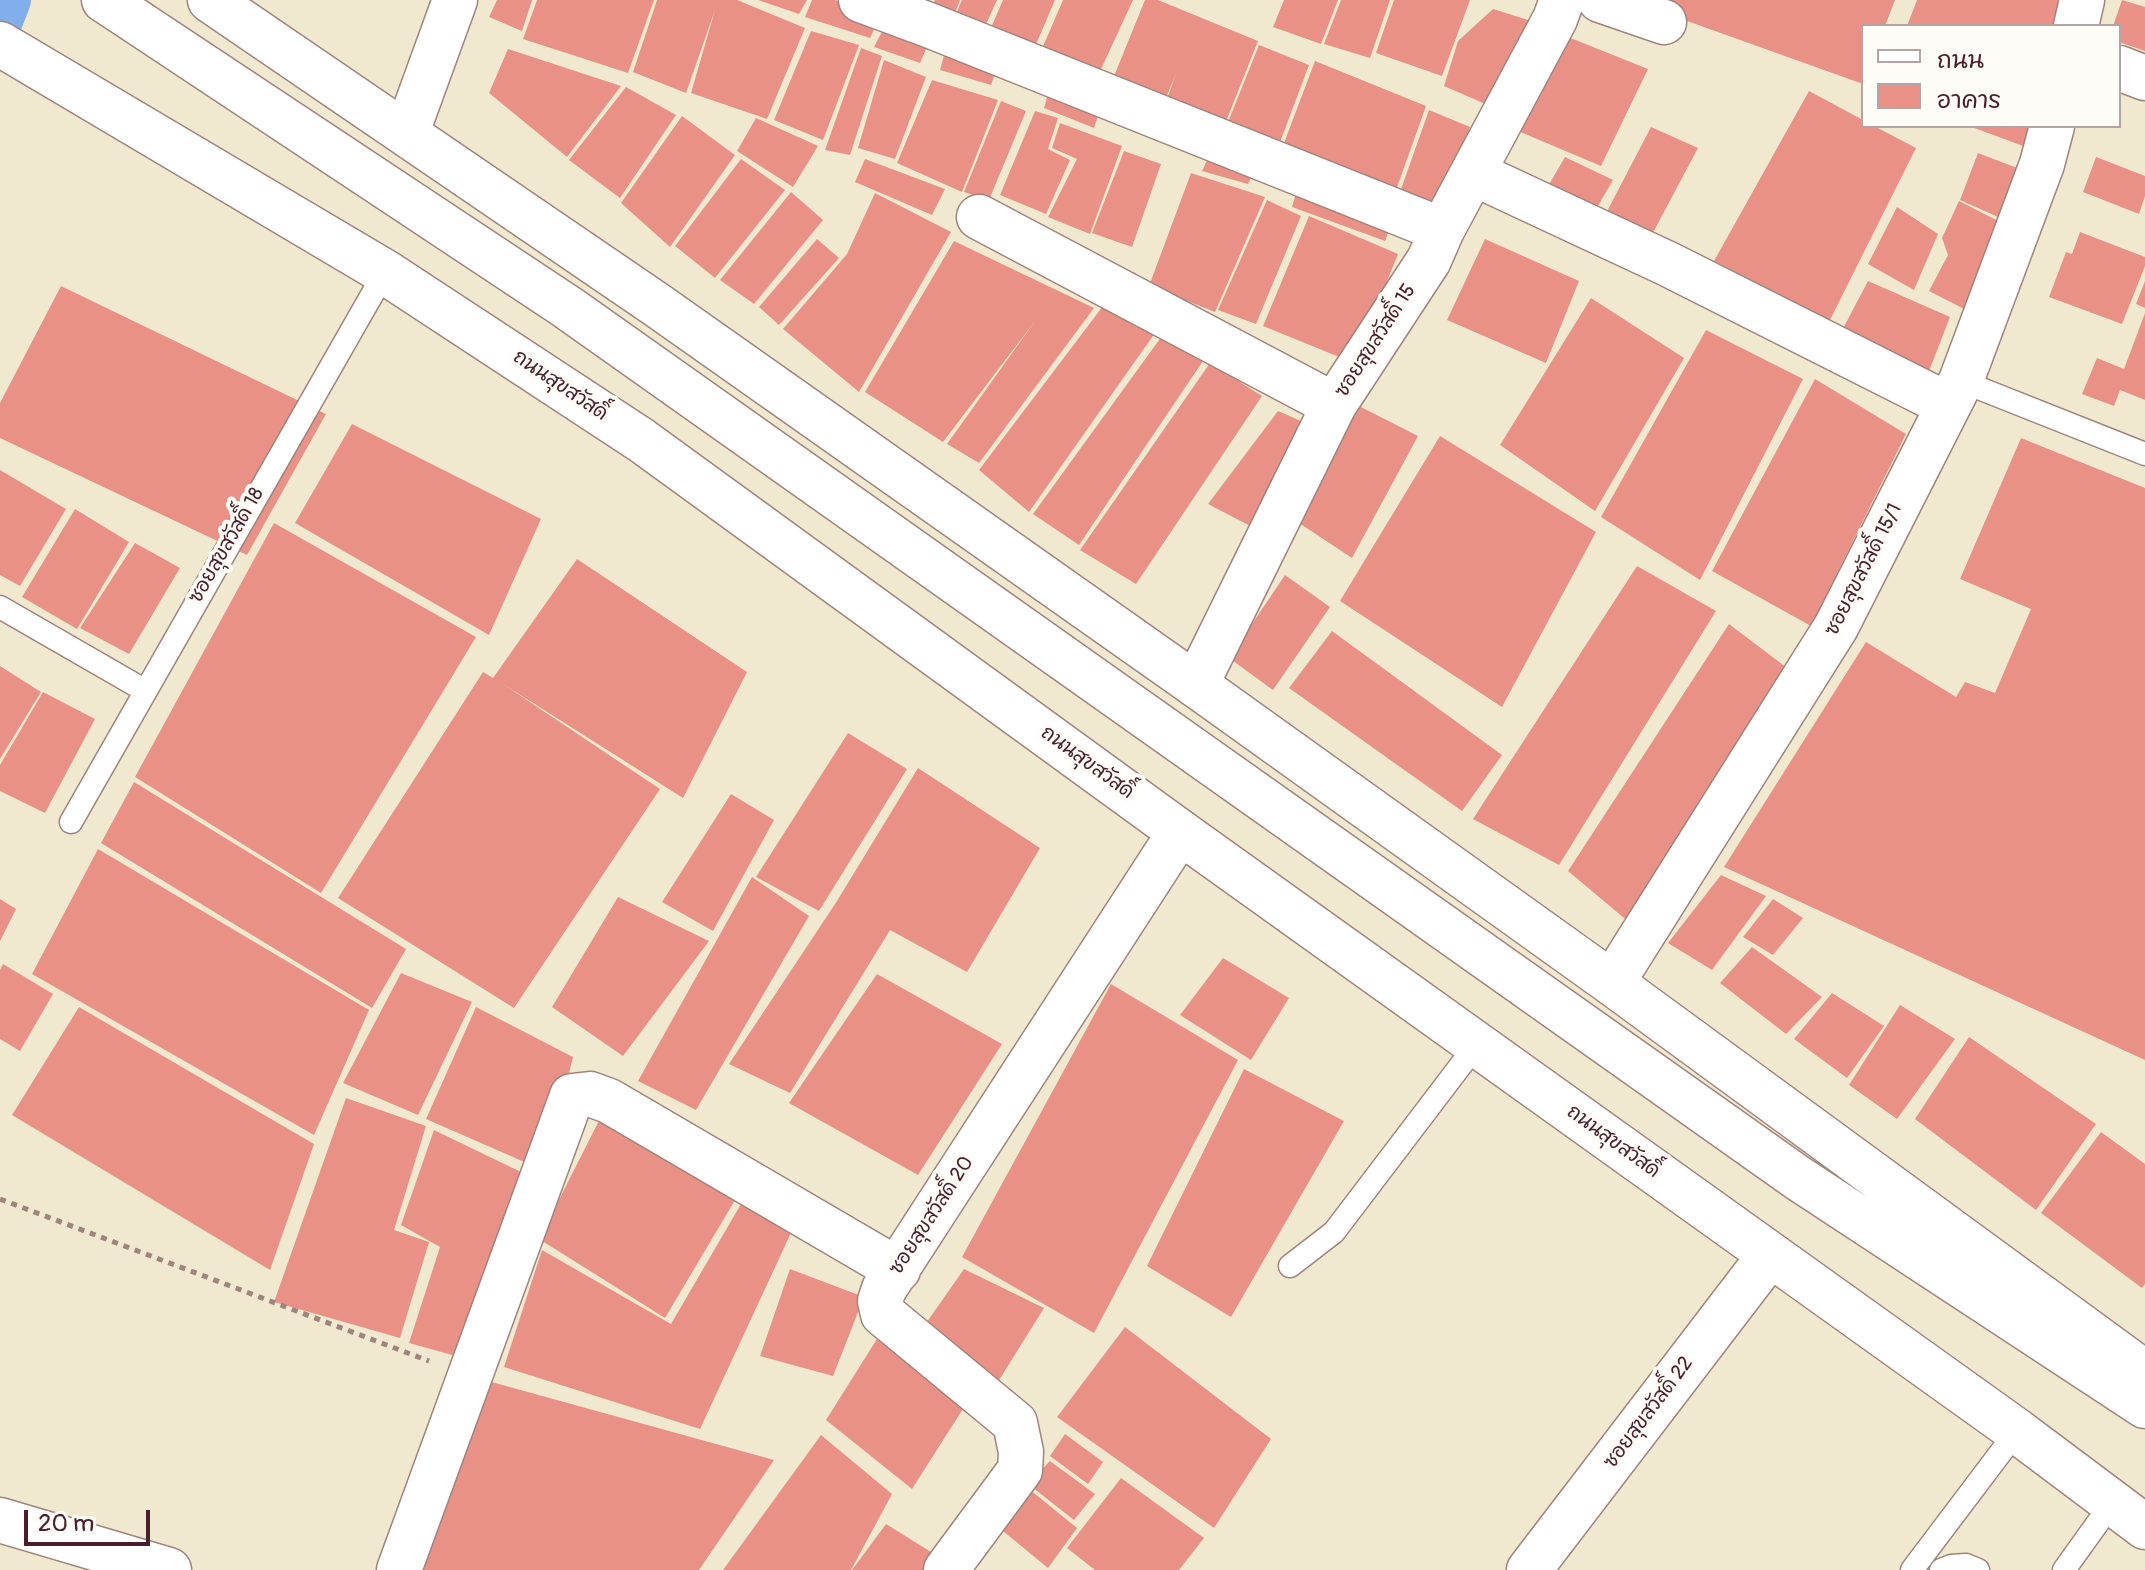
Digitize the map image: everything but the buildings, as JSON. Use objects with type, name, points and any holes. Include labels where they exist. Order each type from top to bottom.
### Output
[{"type":"main road","points":[[104,0],[567,307],[1798,1178],[2143,1374]]},
{"type":"main road","points":[[210,0],[657,305],[1196,685],[1612,983],[2143,1374]]},
{"type":"main road","points":[[407,132],[455,0]]},
{"type":"main road","points":[[861,0],[1442,230]]},
{"type":"main road","name":"ซอยสุขสวัสดิ์ 15","points":[[1196,685],[1334,405],[1429,260],[1555,19],[1562,0]]},
{"type":"main road","points":[[1600,0],[1664,22]]},
{"type":"main road","points":[[2076,24],[2082,0]]},
{"type":"main road","name":"ถนนสุขสวัสดิ์","points":[[0,44],[385,272],[641,440],[1180,832],[2017,1431],[2128,1515]]},
{"type":"main road","points":[[2121,69],[2145,78]]},
{"type":"main road","name":"ซอยสุขสวัสดิ์ 15/1","points":[[1612,983],[1836,627],[1955,393],[2042,164],[2051,128]]},
{"type":"main road","points":[[1473,173],[1955,393]]},
{"type":"main road","points":[[979,217],[1334,405]]},
{"type":"main road","name":"ซอยสุขสวัสดิ์ 20","points":[[946,1570],[1020,1470],[1021,1452],[1015,1423],[883,1314],[880,1301],[884,1289],[1180,832]]},
{"type":"main road","points":[[399,1570],[572,1096],[590,1094],[609,1101],[898,1270]]},
{"type":"main road","name":"ซอยสุขสวัสดิ์ 22","points":[[1529,1570],[1770,1255]]},
{"type":"main road","points":[[0,1520],[169,1570]]},
{"type":"lane","name":"ซอยสุขสวัสดิ์ 18","points":[[71,822],[385,272]]},
{"type":"lane","points":[[1955,393],[2145,454]]},
{"type":"lane","points":[[0,607],[144,690]]},
{"type":"lane","points":[[1290,1266],[1334,1232],[1477,1044]]},
{"type":"lane","points":[[1912,1570],[2017,1431]]},
{"type":"lane","points":[[2064,1570],[2128,1515]]},
{"type":"lane","points":[[1941,1570],[1966,1565],[1978,1570]]},
{"type":"path","points":[[0,1199],[470,1376]]},
{"type":"waterway","points":[[0,23],[9,0]]}]
